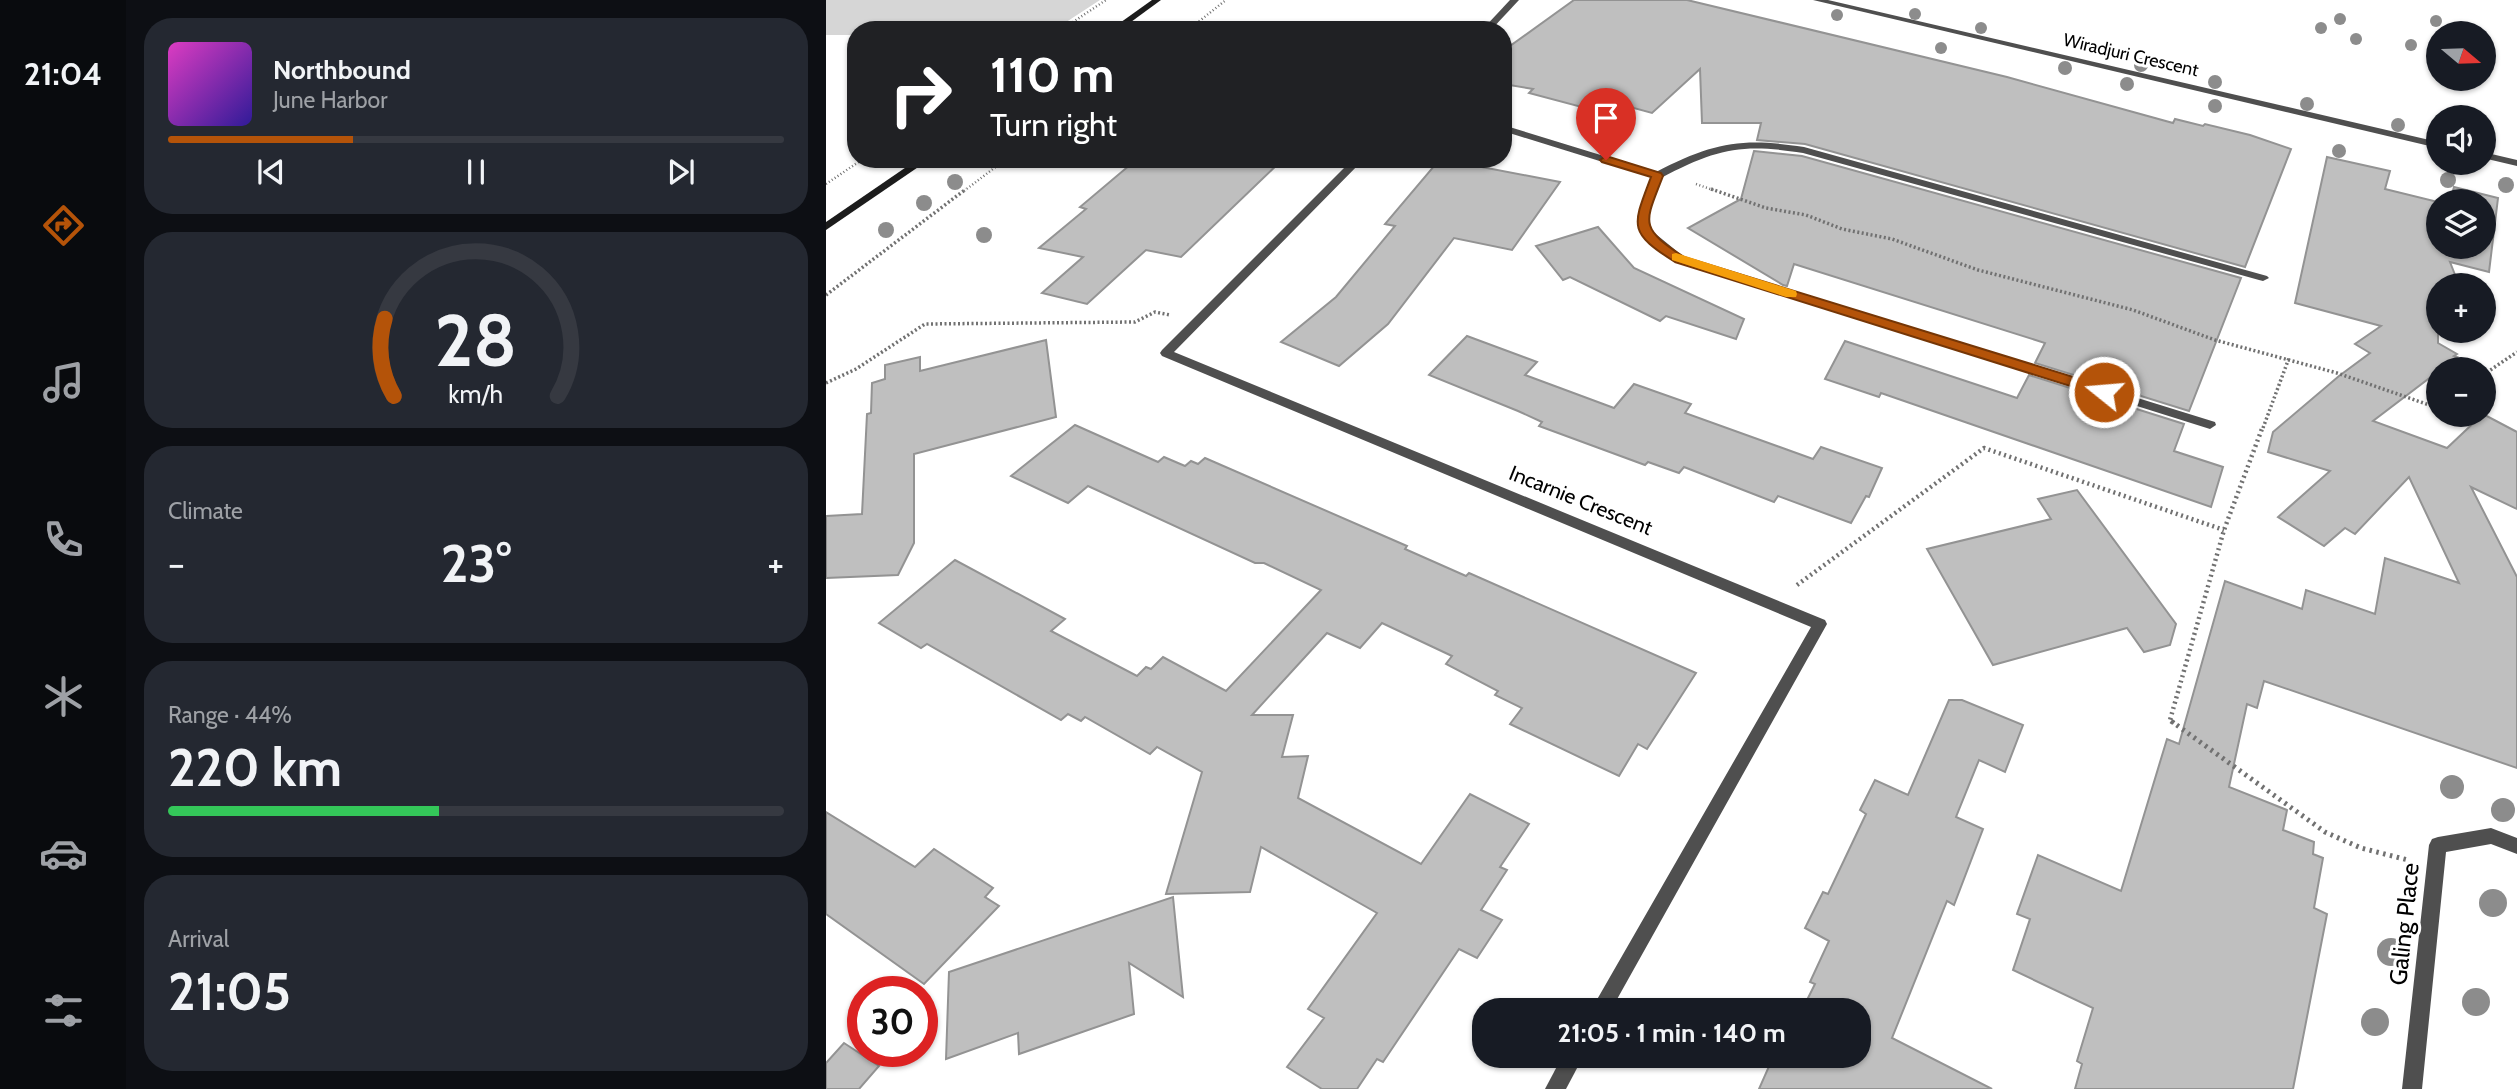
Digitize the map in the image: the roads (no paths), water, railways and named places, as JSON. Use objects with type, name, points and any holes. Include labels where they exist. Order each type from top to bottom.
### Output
[{"type":"main road","points":[[1127,21],[1157,0]]},
{"type":"main road","points":[[826,227],[912,168]]},
{"type":"street","points":[[1495,21],[1515,0]]},
{"type":"street","name":"Wiradjuri Crescent","points":[[1823,1],[2426,142]]},
{"type":"street","points":[[1512,131],[1657,176]]},
{"type":"street","points":[[2210,425],[1680,259],[1656,244],[1646,233],[1641,217],[1657,176],[1720,146],[1770,144],[1817,154],[2263,278]]},
{"type":"street","points":[[2496,158],[2517,163]]},
{"type":"street","name":"Incarnie Crescent","points":[[1350,168],[1166,353],[1820,624],[1607,998]]},
{"type":"street","name":"Galing Place","points":[[2412,1089],[2438,845],[2491,836],[2517,846]]},
{"type":"street","points":[[1555,1089],[1567,1068]]}]
